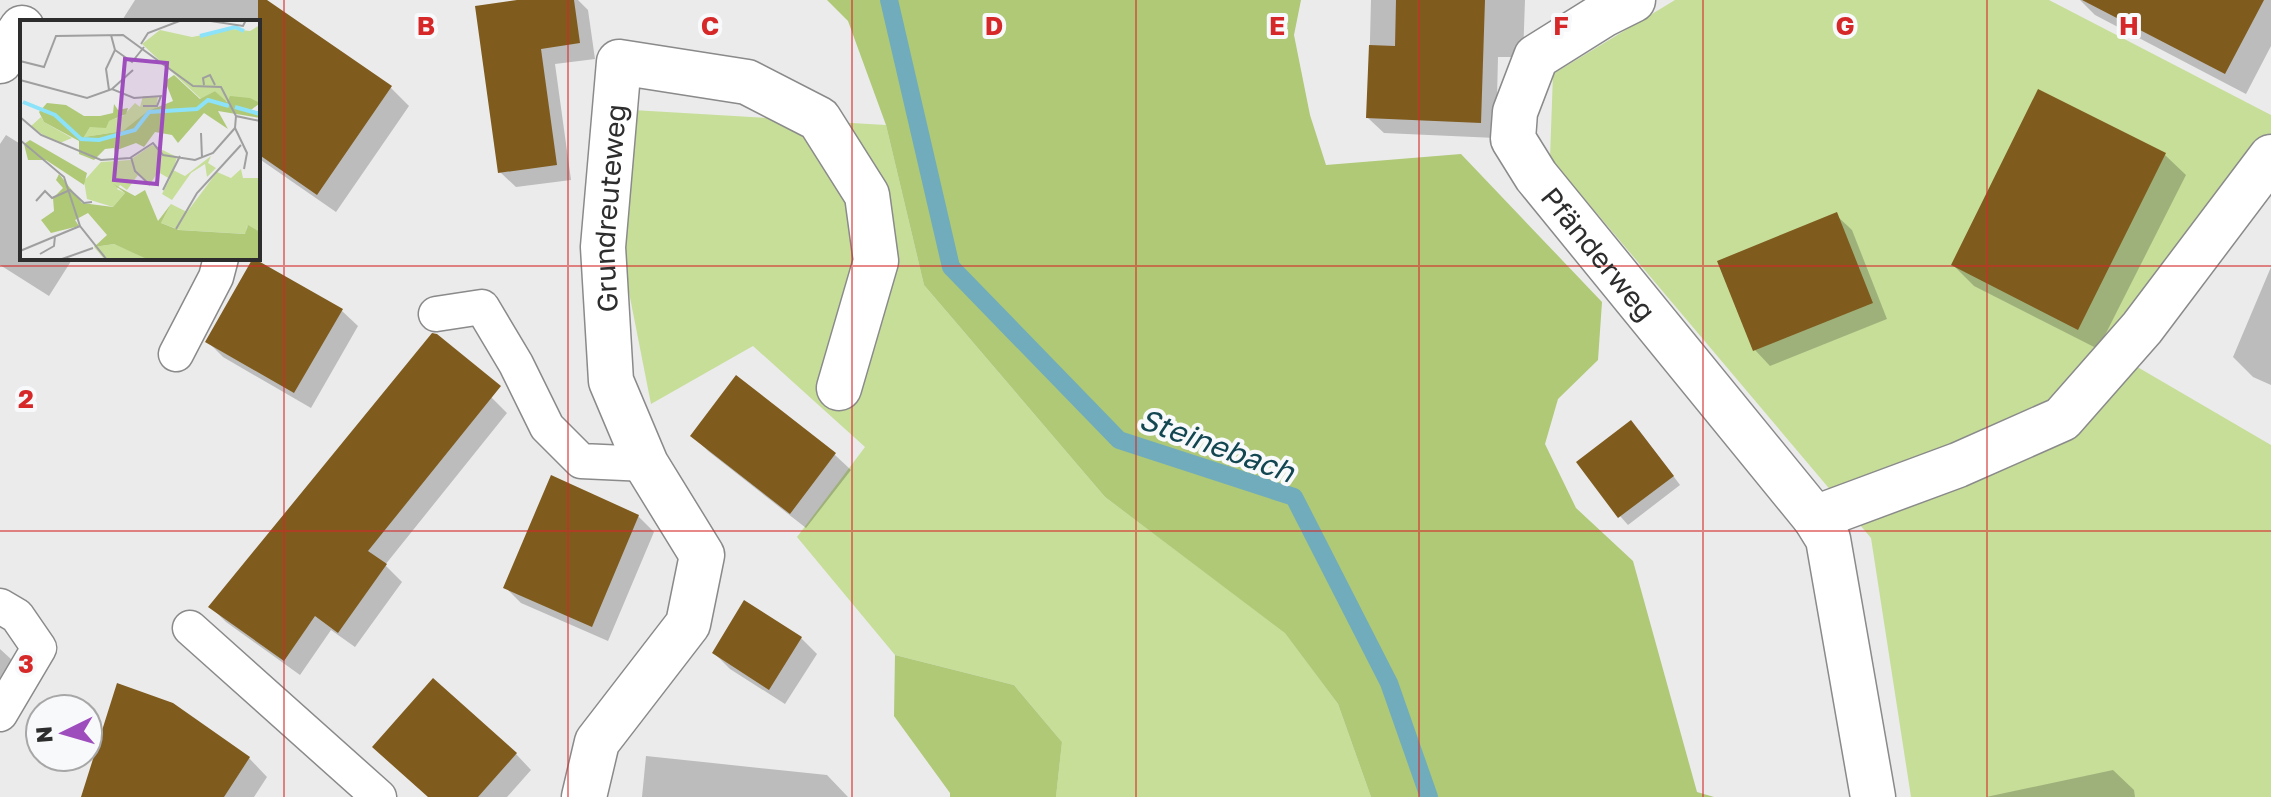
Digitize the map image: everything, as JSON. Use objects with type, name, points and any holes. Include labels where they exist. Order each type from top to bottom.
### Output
[{"type":"street","points":[[27,20],[40,0]]},
{"type":"street","name":"Pfänderweg","points":[[1633,0],[1536,57],[1515,112],[1513,139],[1536,176],[1815,518],[1828,539],[1873,797]]},
{"type":"street","points":[[0,61],[20,32]]},
{"type":"street","name":"Grundreuteweg","points":[[584,797],[597,742],[688,624],[702,555],[646,464],[611,381],[603,247],[619,62],[747,82],[819,119],[867,195],[876,261],[839,388]]},
{"type":"street","points":[[1815,518],[1958,465],[2062,419],[2142,328],[2271,157]]},
{"type":"lane","points":[[176,354],[216,277],[220,260]]},
{"type":"lane","points":[[436,314],[482,307],[516,364],[547,427],[581,461],[646,464]]},
{"type":"lane","points":[[0,606],[17,616],[39,648],[0,714]]},
{"type":"lane","points":[[190,628],[379,797]]},
{"type":"green space","points":[[827,0],[1301,0],[1294,35],[1310,115],[1326,165],[1461,154],[1602,302],[1598,360],[1558,399],[1545,444],[1576,508],[1633,561],[1697,792],[1714,797],[1371,797],[1338,704],[1285,633],[1105,497],[924,285],[886,125],[848,21]]},
{"type":"green space","points":[[1675,0],[2049,0],[2271,115],[2271,134],[2134,365],[2271,445],[2271,797],[1911,797],[1871,538],[1550,158],[1553,74]]},
{"type":"green space","points":[[633,110],[886,125],[924,285],[1105,497],[1285,632],[1338,704],[1371,797],[1056,797],[1062,742],[1014,685],[895,655],[797,537],[865,447],[753,346],[651,404],[622,257]]},
{"type":"green space","points":[[895,655],[1014,685],[1062,742],[1056,797],[950,797],[894,716]]},
{"type":"building","points":[[258,0],[267,0],[392,86],[317,195],[260,155]]},
{"type":"building","points":[[517,0],[574,0],[580,43],[541,49],[557,165],[498,173],[475,6]]},
{"type":"building","points":[[1396,0],[1485,0],[1481,123],[1366,118],[1369,45],[1395,46]]},
{"type":"building","points":[[2082,0],[2264,0],[2225,74]]},
{"type":"building","points":[[2038,89],[2166,153],[2078,330],[1951,265]]},
{"type":"building","points":[[1837,212],[1873,303],[1753,351],[1717,261]]},
{"type":"building","points":[[252,260],[343,309],[294,393],[205,342]]},
{"type":"building","points":[[432,333],[501,386],[368,551],[387,564],[338,633],[315,616],[284,661],[208,607]]},
{"type":"building","points":[[736,375],[836,453],[790,514],[690,436]]},
{"type":"building","points":[[1631,420],[1674,476],[1618,518],[1576,462]]},
{"type":"building","points":[[551,475],[639,515],[592,627],[503,588]]},
{"type":"building","points":[[744,600],[802,637],[769,690],[712,653]]},
{"type":"building","points":[[433,678],[517,753],[478,797],[428,797],[372,747]]},
{"type":"building","points":[[117,683],[173,703],[250,757],[224,797],[81,797],[89,773],[104,773],[104,724]]},
{"type":"waterway","name":"Steinebach","points":[[889,0],[951,267],[1119,440],[1294,497],[1389,683],[1429,797]]}]
